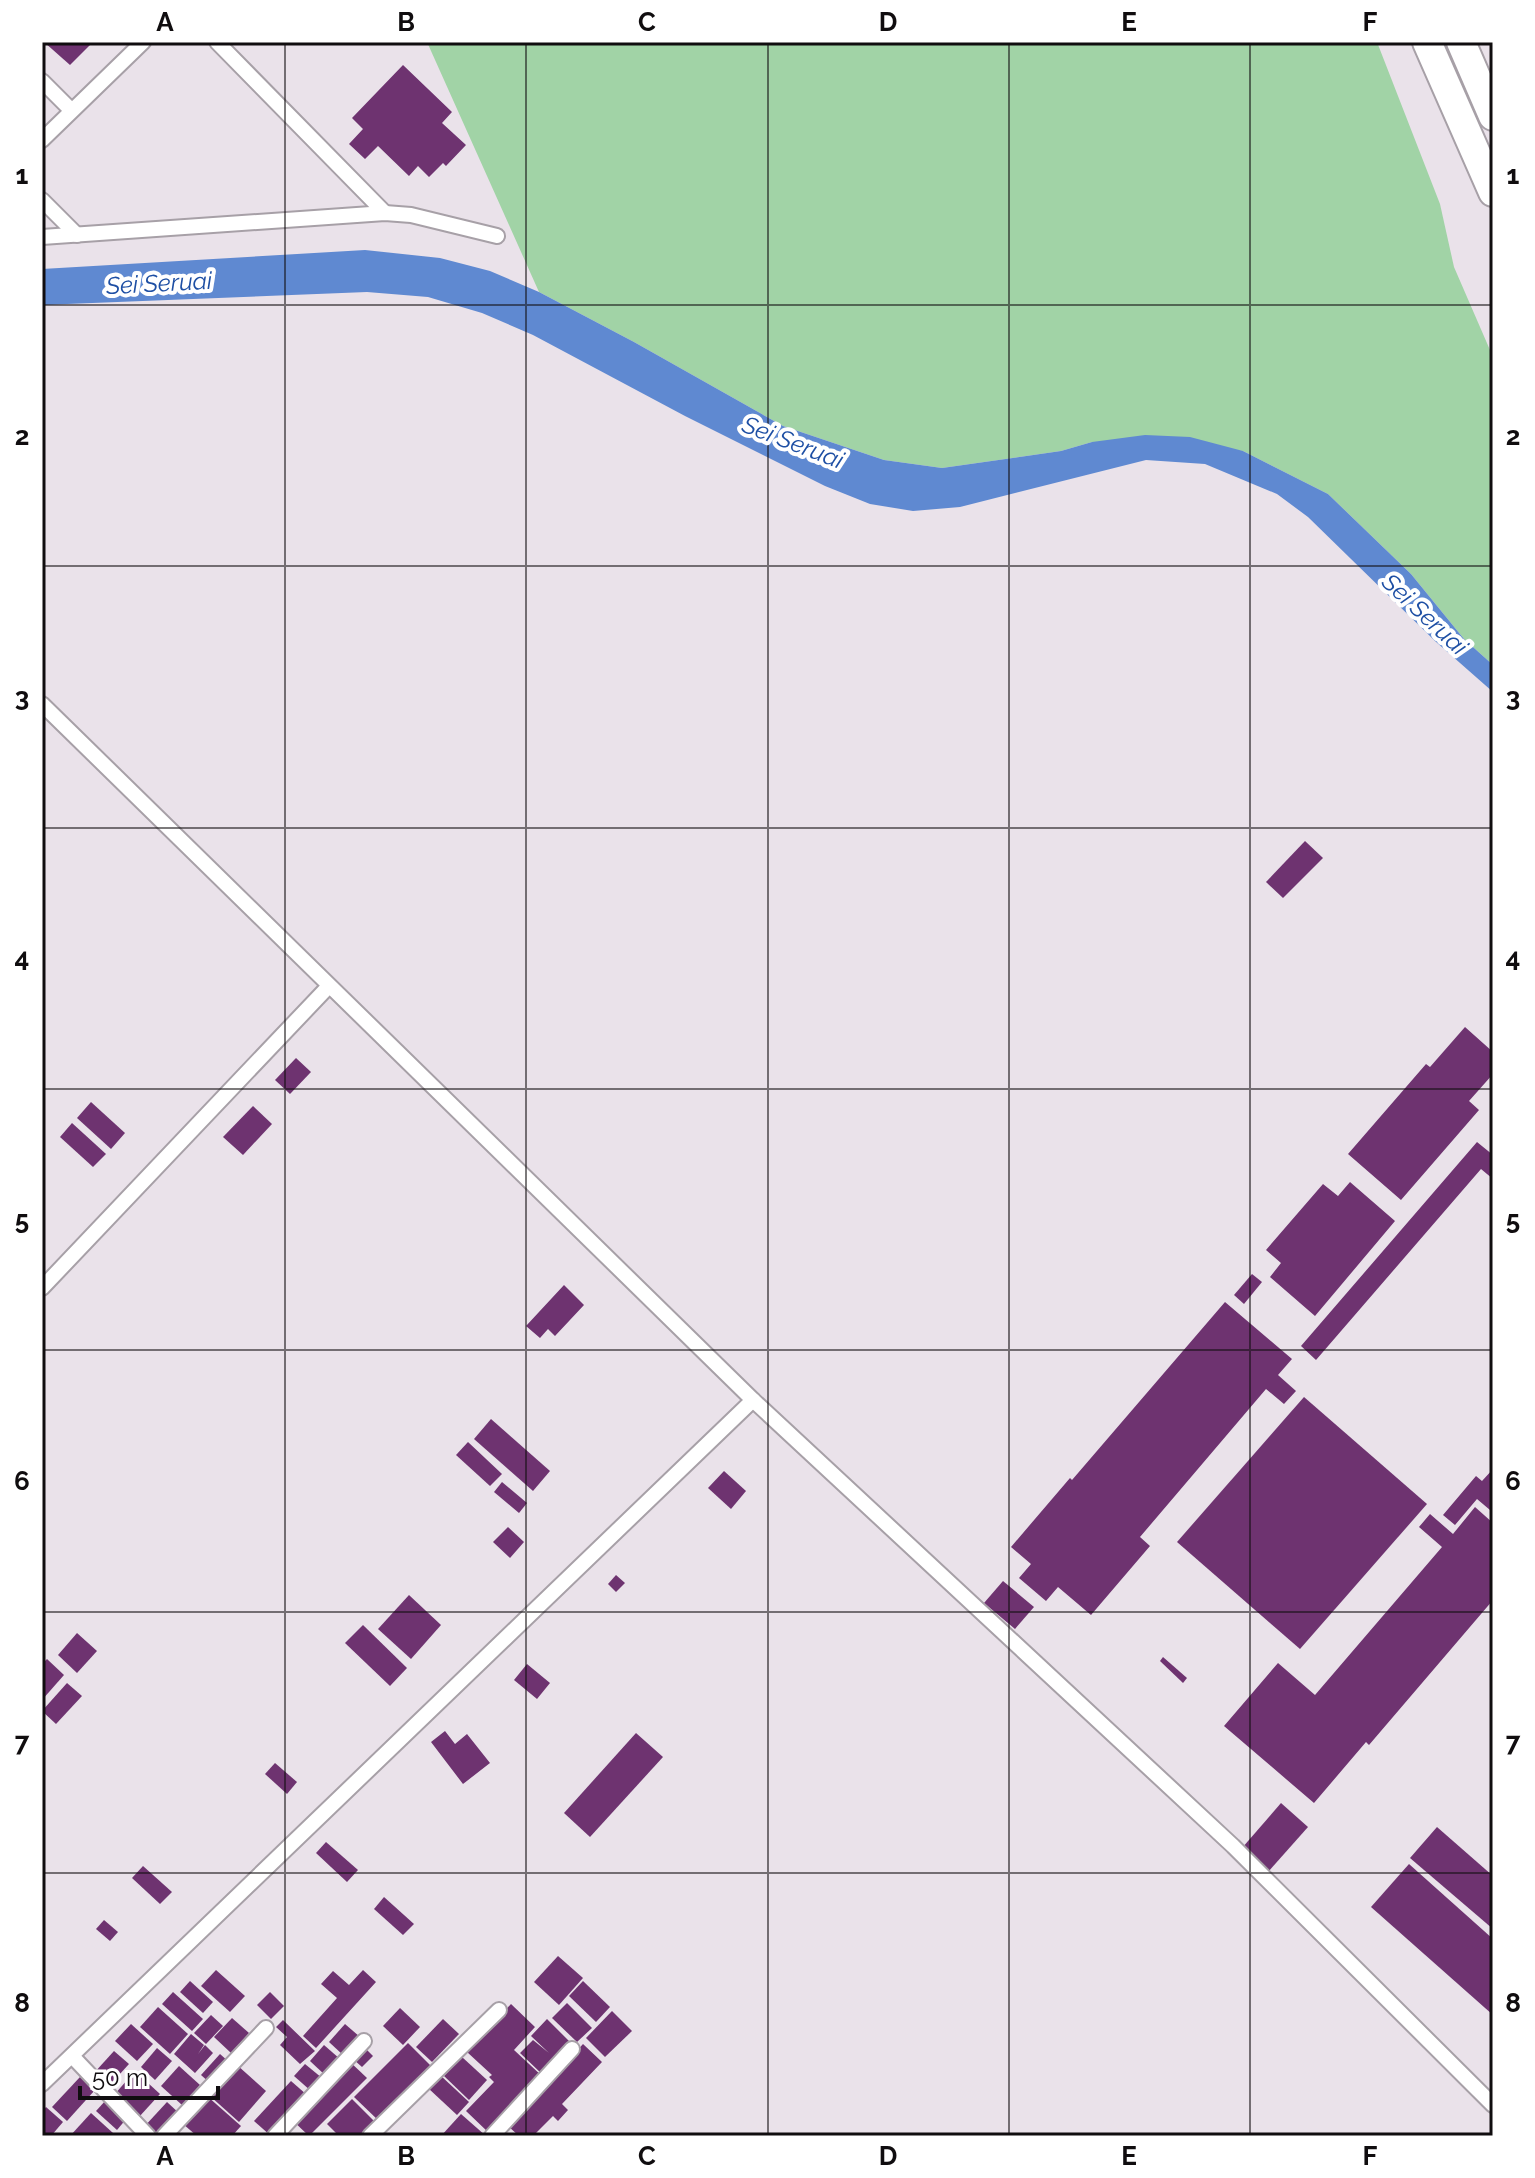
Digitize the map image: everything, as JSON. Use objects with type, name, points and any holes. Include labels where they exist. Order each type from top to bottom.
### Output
[{"type":"highway","points":[[1427,42],[1493,192]]},
{"type":"highway","points":[[1461,42],[1493,116]]},
{"type":"street","points":[[42,140],[143,42]]},
{"type":"street","points":[[217,42],[385,213]]},
{"type":"street","points":[[42,81],[71,110]]},
{"type":"street","points":[[42,200],[77,235]]},
{"type":"street","points":[[42,237],[385,213],[411,215],[497,236]]},
{"type":"street","points":[[42,704],[753,1400],[1233,1846],[1493,2105]]},
{"type":"street","points":[[42,1288],[328,987]]},
{"type":"street","points":[[42,2084],[753,1400]]},
{"type":"street","points":[[370,2136],[499,2010]]},
{"type":"street","points":[[164,2136],[266,2028]]},
{"type":"street","points":[[284,2133],[364,2041]]},
{"type":"street","points":[[492,2136],[572,2049]]},
{"type":"street","points":[[73,2057],[148,2136]]},
{"type":"green space","points":[[427,42],[1377,42],[1440,204],[1454,267],[1493,357],[1493,665],[1464,639],[1411,574],[1328,494],[1243,451],[1092,442],[1061,451],[942,468],[884,460],[783,426],[539,292]]},
{"type":"water","name":"Sei Seruai","points":[[365,250],[440,258],[490,271],[539,292],[634,342],[783,426],[884,460],[942,468],[1145,435],[1190,437],[1243,451],[1328,494],[1411,574],[1464,639],[1493,665],[1493,692],[1435,641],[1308,517],[1277,494],[1205,464],[1146,460],[960,507],[913,511],[870,504],[825,486],[533,335],[482,313],[428,297],[367,292],[42,305],[42,269]]},
{"type":"building","points":[[44,42],[87,42],[90,45],[70,65]]},
{"type":"building","points":[[403,65],[452,112],[442,123],[466,145],[446,166],[443,163],[429,177],[418,166],[409,176],[378,146],[365,159],[349,144],[363,129],[352,118]]},
{"type":"building","points":[[1305,841],[1323,858],[1283,898],[1266,882]]},
{"type":"building","points":[[1465,1027],[1493,1052],[1493,1074],[1469,1101],[1479,1110],[1401,1200],[1348,1154],[1426,1064],[1430,1067]]},
{"type":"building","points":[[296,1058],[311,1072],[290,1094],[275,1080]]},
{"type":"building","points":[[91,1102],[125,1133],[111,1149],[77,1118]]},
{"type":"building","points":[[253,1106],[272,1124],[243,1155],[223,1137]]},
{"type":"building","points":[[72,1123],[106,1154],[93,1167],[60,1137]]},
{"type":"building","points":[[1477,1142],[1493,1155],[1493,1179],[1481,1169],[1316,1360],[1301,1346]]},
{"type":"building","points":[[1350,1182],[1395,1221],[1315,1316],[1270,1277],[1281,1263],[1266,1250],[1323,1184],[1338,1196]]},
{"type":"building","points":[[1252,1274],[1262,1282],[1244,1304],[1234,1295]]},
{"type":"building","points":[[564,1285],[584,1305],[555,1336],[548,1329],[540,1338],[526,1326]]},
{"type":"building","points":[[1225,1302],[1292,1359],[1278,1375],[1296,1391],[1284,1404],[1266,1389],[1140,1537],[1150,1546],[1091,1615],[1058,1587],[1046,1601],[1019,1578],[1031,1564],[1011,1547]]},
{"type":"building","points":[[1304,1397],[1427,1504],[1300,1649],[1177,1542]]},
{"type":"building","points":[[491,1419],[550,1471],[533,1491],[474,1439]]},
{"type":"building","points":[[468,1442],[502,1474],[490,1486],[456,1455]]},
{"type":"building","points":[[1493,1469],[1493,1506],[1490,1510],[1477,1499],[1455,1525],[1443,1515],[1476,1476],[1482,1481]]},
{"type":"building","points":[[724,1471],[746,1491],[731,1509],[708,1488]]},
{"type":"building","points":[[502,1482],[527,1503],[519,1513],[494,1492]]},
{"type":"building","points":[[1475,1507],[1493,1523],[1493,1600],[1369,1745],[1366,1742],[1314,1803],[1224,1726],[1278,1663],[1315,1695],[1442,1547],[1419,1527],[1430,1514],[1453,1534]]},
{"type":"building","points":[[508,1527],[524,1542],[510,1558],[493,1542]]},
{"type":"building","points":[[616,1575],[625,1583],[616,1592],[608,1584]]},
{"type":"building","points":[[1003,1581],[1034,1607],[1015,1629],[984,1603]]},
{"type":"building","points":[[409,1595],[441,1625],[411,1659],[378,1629]]},
{"type":"building","points":[[363,1625],[407,1668],[390,1686],[345,1643]]},
{"type":"building","points":[[77,1633],[97,1651],[77,1673],[58,1655]]},
{"type":"building","points":[[1163,1657],[1187,1678],[1183,1683],[1160,1661]]},
{"type":"building","points":[[47,1659],[64,1675],[42,1700],[42,1664]]},
{"type":"building","points":[[527,1664],[550,1683],[537,1699],[514,1680]]},
{"type":"building","points":[[67,1683],[82,1696],[56,1724],[42,1711]]},
{"type":"building","points":[[445,1731],[455,1744],[467,1734],[490,1763],[463,1784],[431,1742]]},
{"type":"building","points":[[636,1733],[663,1757],[590,1837],[564,1813]]},
{"type":"building","points":[[275,1763],[297,1782],[287,1794],[265,1774]]},
{"type":"building","points":[[1281,1803],[1308,1827],[1269,1871],[1242,1848]]},
{"type":"building","points":[[1437,1827],[1493,1876],[1493,1929],[1410,1858]]},
{"type":"building","points":[[326,1842],[358,1870],[347,1882],[316,1853]]},
{"type":"building","points":[[1409,1864],[1493,1939],[1493,2015],[1371,1907]]},
{"type":"building","points":[[143,1866],[172,1892],[160,1904],[132,1878]]},
{"type":"building","points":[[384,1897],[414,1924],[403,1935],[374,1909]]},
{"type":"building","points":[[104,1920],[118,1932],[110,1941],[96,1929]]},
{"type":"building","points":[[558,1956],[583,1978],[559,2005],[534,1982]]},
{"type":"building","points":[[216,1970],[245,1996],[230,2012],[201,1986]]},
{"type":"building","points":[[363,1970],[376,1982],[316,2048],[303,2036],[337,1998],[321,1984],[333,1971],[349,1985]]},
{"type":"building","points":[[190,1981],[213,2002],[203,2013],[180,1992]]},
{"type":"building","points":[[583,1981],[610,2007],[596,2022],[569,1996]]},
{"type":"building","points":[[173,1992],[203,2019],[192,2031],[162,2004]]},
{"type":"building","points":[[270,1992],[284,2006],[271,2019],[257,2005]]},
{"type":"building","points":[[567,2003],[592,2028],[577,2042],[552,2018]]},
{"type":"building","points":[[511,2004],[535,2027],[514,2050],[543,2077],[489,2133],[466,2111],[494,2082],[489,2077],[492,2075],[467,2052]]},
{"type":"building","points":[[158,2007],[188,2034],[170,2054],[140,2027]]},
{"type":"building","points":[[400,2008],[420,2027],[403,2045],[383,2026]]},
{"type":"building","points":[[612,2011],[632,2031],[605,2057],[586,2038]]},
{"type":"building","points":[[211,2015],[223,2026],[206,2044],[194,2033]]},
{"type":"building","points":[[232,2018],[249,2033],[231,2053],[214,2037]]},
{"type":"building","points":[[443,2019],[459,2034],[432,2062],[416,2047]]},
{"type":"building","points":[[547,2019],[572,2044],[543,2075],[520,2053],[533,2040],[549,2053],[531,2036]]},
{"type":"building","points":[[283,2020],[315,2051],[300,2064],[280,2045],[287,2037],[276,2027]]},
{"type":"building","points":[[131,2024],[153,2044],[137,2061],[115,2041]]},
{"type":"building","points":[[345,2024],[360,2037],[343,2055],[329,2042]]},
{"type":"building","points":[[191,2034],[204,2045],[198,2054],[205,2045],[213,2053],[195,2073],[174,2054]]},
{"type":"building","points":[[408,2043],[433,2068],[380,2122],[354,2097]]},
{"type":"building","points":[[583,2044],[602,2062],[562,2104],[568,2110],[558,2121],[553,2116],[533,2136],[519,2136],[508,2126]]},
{"type":"building","points":[[324,2045],[340,2059],[326,2076],[310,2061]]},
{"type":"building","points":[[364,2047],[373,2056],[362,2067],[353,2059]]},
{"type":"building","points":[[157,2048],[172,2061],[155,2080],[141,2067]]},
{"type":"building","points":[[114,2051],[129,2064],[109,2086],[94,2073]]},
{"type":"building","points":[[220,2054],[229,2062],[210,2083],[201,2075]]},
{"type":"building","points":[[462,2057],[487,2080],[469,2100],[444,2076]]},
{"type":"building","points":[[348,2060],[367,2078],[309,2136],[291,2119]]},
{"type":"building","points":[[305,2064],[322,2078],[311,2091],[294,2076]]},
{"type":"building","points":[[237,2065],[266,2091],[239,2122],[210,2096]]},
{"type":"building","points":[[179,2066],[200,2085],[182,2105],[161,2086]]},
{"type":"building","points":[[135,2071],[160,2094],[139,2117],[114,2095]]},
{"type":"building","points":[[440,2075],[469,2102],[457,2115],[428,2088]]},
{"type":"building","points":[[80,2077],[95,2090],[67,2121],[52,2107]]},
{"type":"building","points":[[291,2081],[307,2095],[271,2136],[254,2121]]},
{"type":"building","points":[[207,2096],[241,2126],[232,2136],[197,2136],[183,2124]]},
{"type":"building","points":[[352,2099],[376,2123],[363,2136],[339,2136],[327,2124]]},
{"type":"building","points":[[106,2100],[127,2118],[117,2130],[96,2111]]},
{"type":"building","points":[[167,2102],[180,2114],[160,2136],[152,2136],[143,2128]]},
{"type":"building","points":[[46,2107],[63,2122],[51,2136],[42,2136],[42,2112]]},
{"type":"building","points":[[91,2113],[113,2133],[110,2136],[70,2136]]},
{"type":"building","points":[[461,2114],[486,2136],[441,2136]]}]
